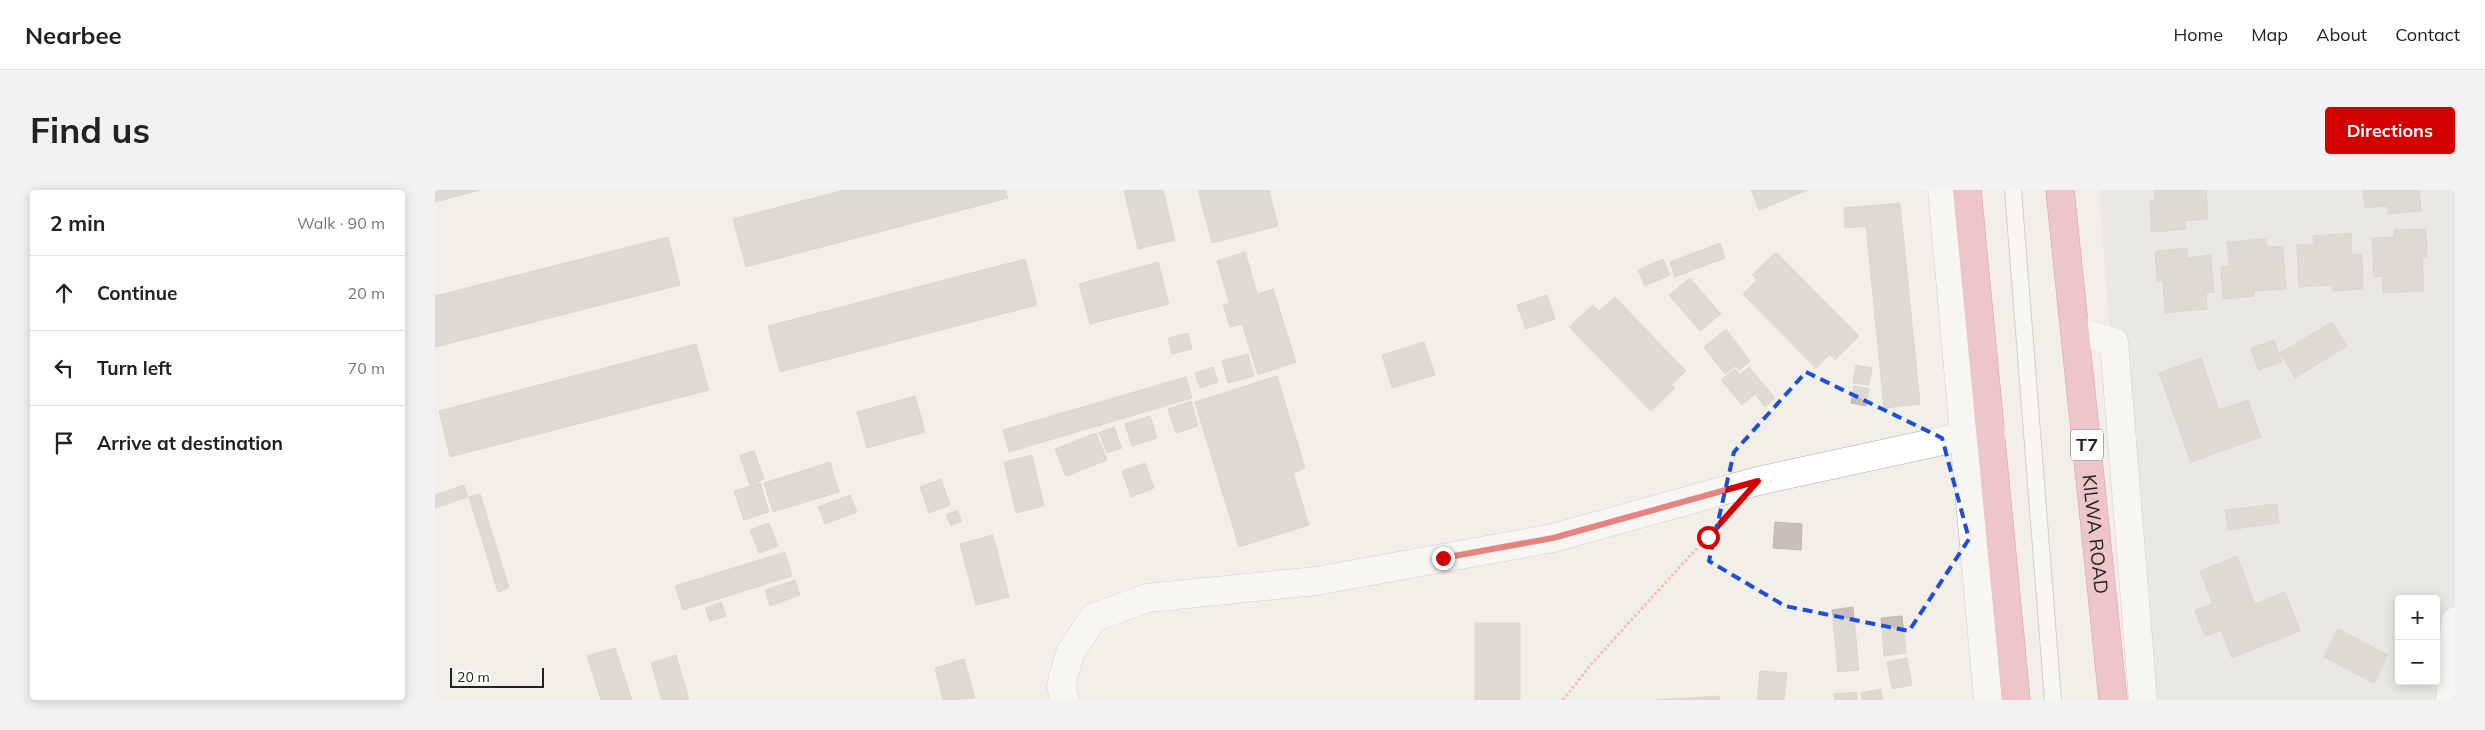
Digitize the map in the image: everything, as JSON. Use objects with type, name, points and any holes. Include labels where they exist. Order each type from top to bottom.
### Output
[{"type":"highway","points":[[1967,190],[2017,700]]},
{"type":"highway","name":"KILWA ROAD","points":[[2060,190],[2113,700]]},
{"type":"street","points":[[1942,190],[1988,700]]},
{"type":"street","points":[[2075,330],[2114,342],[2143,700]]},
{"type":"street","points":[[1065,700],[1061,686],[1070,653],[1093,618],[1147,598],[1316,581],[1553,538],[1758,481],[1965,436],[1992,435]]},
{"type":"street","points":[[2450,700],[2455,621]]},
{"type":"lane","points":[[2013,190],[2053,700]]},
{"type":"path","points":[[1563,700],[1593,662],[1725,518]]},
{"type":"highlighted area","points":[[1806,372],[1942,438],[1969,539],[1909,631],[1785,606],[1709,561],[1734,452]]},
{"type":"shaded area","points":[[2099,190],[2455,190],[2455,700],[2137,700]]},
{"type":"building","points":[[435,190],[480,190],[435,202]]},
{"type":"building","points":[[844,190],[1005,190],[1008,198],[746,267],[733,219]]},
{"type":"building","points":[[1124,190],[1163,190],[1175,240],[1138,249]]},
{"type":"building","points":[[1198,190],[1269,190],[1278,226],[1212,243]]},
{"type":"building","points":[[1751,190],[1808,190],[1759,210]]},
{"type":"building","points":[[2154,190],[2206,190],[2208,219],[2185,221],[2186,229],[2152,232],[2150,201],[2155,201]]},
{"type":"building","points":[[2363,190],[2419,190],[2421,211],[2388,214],[2387,206],[2365,208]]},
{"type":"building","points":[[1900,203],[1920,404],[1884,408],[1866,226],[1845,228],[1844,208]]},
{"type":"building","points":[[2426,229],[2427,257],[2422,258],[2424,291],[2383,293],[2382,276],[2374,277],[2372,238],[2394,237],[2394,230]]},
{"type":"building","points":[[2351,233],[2352,255],[2362,254],[2363,289],[2333,291],[2332,285],[2299,287],[2297,245],[2314,244],[2313,236]]},
{"type":"building","points":[[668,237],[680,285],[435,347],[435,296]]},
{"type":"building","points":[[2266,239],[2267,247],[2283,246],[2286,289],[2254,291],[2254,296],[2223,299],[2221,267],[2229,266],[2227,242]]},
{"type":"building","points":[[1720,243],[1725,258],[1675,277],[1670,262]]},
{"type":"building","points":[[2187,248],[2187,258],[2211,255],[2214,292],[2206,293],[2207,309],[2165,313],[2163,281],[2157,281],[2155,251]]},
{"type":"building","points":[[1245,252],[1257,293],[1229,302],[1217,261]]},
{"type":"building","points":[[1776,252],[1859,336],[1835,360],[1830,354],[1816,368],[1743,294],[1757,280],[1752,275]]},
{"type":"building","points":[[1025,259],[1037,305],[780,372],[768,326]]},
{"type":"building","points":[[1663,259],[1670,275],[1645,286],[1638,270]]},
{"type":"building","points":[[1158,262],[1169,304],[1090,324],[1079,284]]},
{"type":"building","points":[[1690,278],[1721,314],[1700,331],[1669,295]]},
{"type":"building","points":[[1273,289],[1296,362],[1258,375],[1242,324],[1230,327],[1223,305]]},
{"type":"building","points":[[1547,295],[1555,319],[1526,329],[1517,305]]},
{"type":"building","points":[[1615,297],[1686,371],[1671,385],[1675,388],[1651,411],[1569,327],[1593,305],[1599,311]]},
{"type":"building","points":[[2332,322],[2347,346],[2295,378],[2280,353]]},
{"type":"building","points":[[1726,329],[1750,361],[1739,370],[1735,366],[1725,374],[1704,347]]},
{"type":"building","points":[[1188,333],[1192,349],[1172,354],[1168,338]]},
{"type":"building","points":[[2274,340],[2282,362],[2258,370],[2251,348]]},
{"type":"building","points":[[1424,342],[1435,375],[1392,388],[1382,355]]},
{"type":"building","points":[[696,344],[709,390],[450,457],[439,411]]},
{"type":"building","points":[[1248,354],[1254,376],[1228,383],[1222,361]]},
{"type":"building","points":[[2201,358],[2219,410],[2248,400],[2261,437],[2191,462],[2159,373]]},
{"type":"building","points":[[1856,365],[1872,368],[1869,385],[1853,383]]},
{"type":"building","points":[[1213,367],[1218,382],[1200,388],[1195,373]]},
{"type":"building","points":[[1749,367],[1775,398],[1765,407],[1755,394],[1742,405],[1721,380],[1735,369],[1740,375]]},
{"type":"building","points":[[1277,376],[1305,468],[1293,473],[1309,525],[1239,547],[1195,402]]},
{"type":"building","points":[[1186,377],[1192,398],[1009,452],[1003,430]]},
{"type":"building","points":[[1854,386],[1869,389],[1866,406],[1851,403]]},
{"type":"building","points":[[915,396],[925,432],[867,448],[857,412]]},
{"type":"building","points":[[1191,401],[1198,426],[1176,433],[1168,409]]},
{"type":"building","points":[[1150,416],[1157,438],[1132,446],[1125,424]]},
{"type":"building","points":[[1114,427],[1122,448],[1107,453],[1099,433]]},
{"type":"building","points":[[1096,433],[1107,460],[1066,476],[1055,449]]},
{"type":"building","points":[[754,450],[764,479],[750,485],[740,456]]},
{"type":"building","points":[[1032,455],[1044,506],[1016,513],[1004,462]]},
{"type":"building","points":[[830,462],[839,492],[773,512],[764,483]]},
{"type":"building","points":[[1145,463],[1154,488],[1131,497],[1122,471]]},
{"type":"building","points":[[941,479],[950,505],[929,513],[920,487]]},
{"type":"building","points":[[760,483],[769,512],[744,520],[734,491]]},
{"type":"building","points":[[464,485],[468,497],[435,508],[435,495]]},
{"type":"building","points":[[480,494],[509,588],[498,592],[469,497]]},
{"type":"building","points":[[850,495],[857,512],[825,524],[818,507]]},
{"type":"building","points":[[2277,504],[2279,523],[2228,530],[2225,510]]},
{"type":"building","points":[[957,510],[962,521],[951,526],[946,515]]},
{"type":"building","points":[[1775,522],[1802,524],[1801,550],[1773,548]]},
{"type":"building","points":[[769,523],[778,546],[759,553],[750,530]]},
{"type":"building","points":[[993,535],[1009,597],[976,605],[960,544]]},
{"type":"building","points":[[785,552],[792,576],[683,610],[675,586]]},
{"type":"building","points":[[2237,556],[2255,604],[2285,592],[2300,631],[2232,658],[2221,630],[2205,636],[2195,610],[2213,604],[2200,571]]},
{"type":"building","points":[[795,580],[800,595],[770,606],[765,590]]},
{"type":"building","points":[[721,602],[726,616],[710,621],[705,608]]},
{"type":"building","points":[[1853,607],[1859,670],[1838,672],[1832,610]]},
{"type":"building","points":[[1902,616],[1906,653],[1884,656],[1881,618]]},
{"type":"building","points":[[1475,623],[1520,623],[1520,700],[1475,700]]},
{"type":"building","points":[[2338,629],[2388,655],[2374,683],[2324,657]]},
{"type":"building","points":[[615,648],[632,700],[601,700],[587,656]]},
{"type":"building","points":[[676,655],[689,700],[662,700],[651,663]]},
{"type":"building","points":[[1907,658],[1912,685],[1892,689],[1887,662]]},
{"type":"building","points":[[964,659],[975,698],[943,700],[935,668]]},
{"type":"building","points":[[1760,671],[1787,673],[1784,700],[1757,700]]},
{"type":"building","points":[[1881,689],[1883,700],[1862,700],[1861,693]]},
{"type":"building","points":[[1856,692],[1857,700],[1835,700],[1834,694]]},
{"type":"building","points":[[1719,696],[1719,700],[1657,700]]},
{"type":"route","points":[[1443,558],[1553,538],[1758,481],[1708,537]]}]
